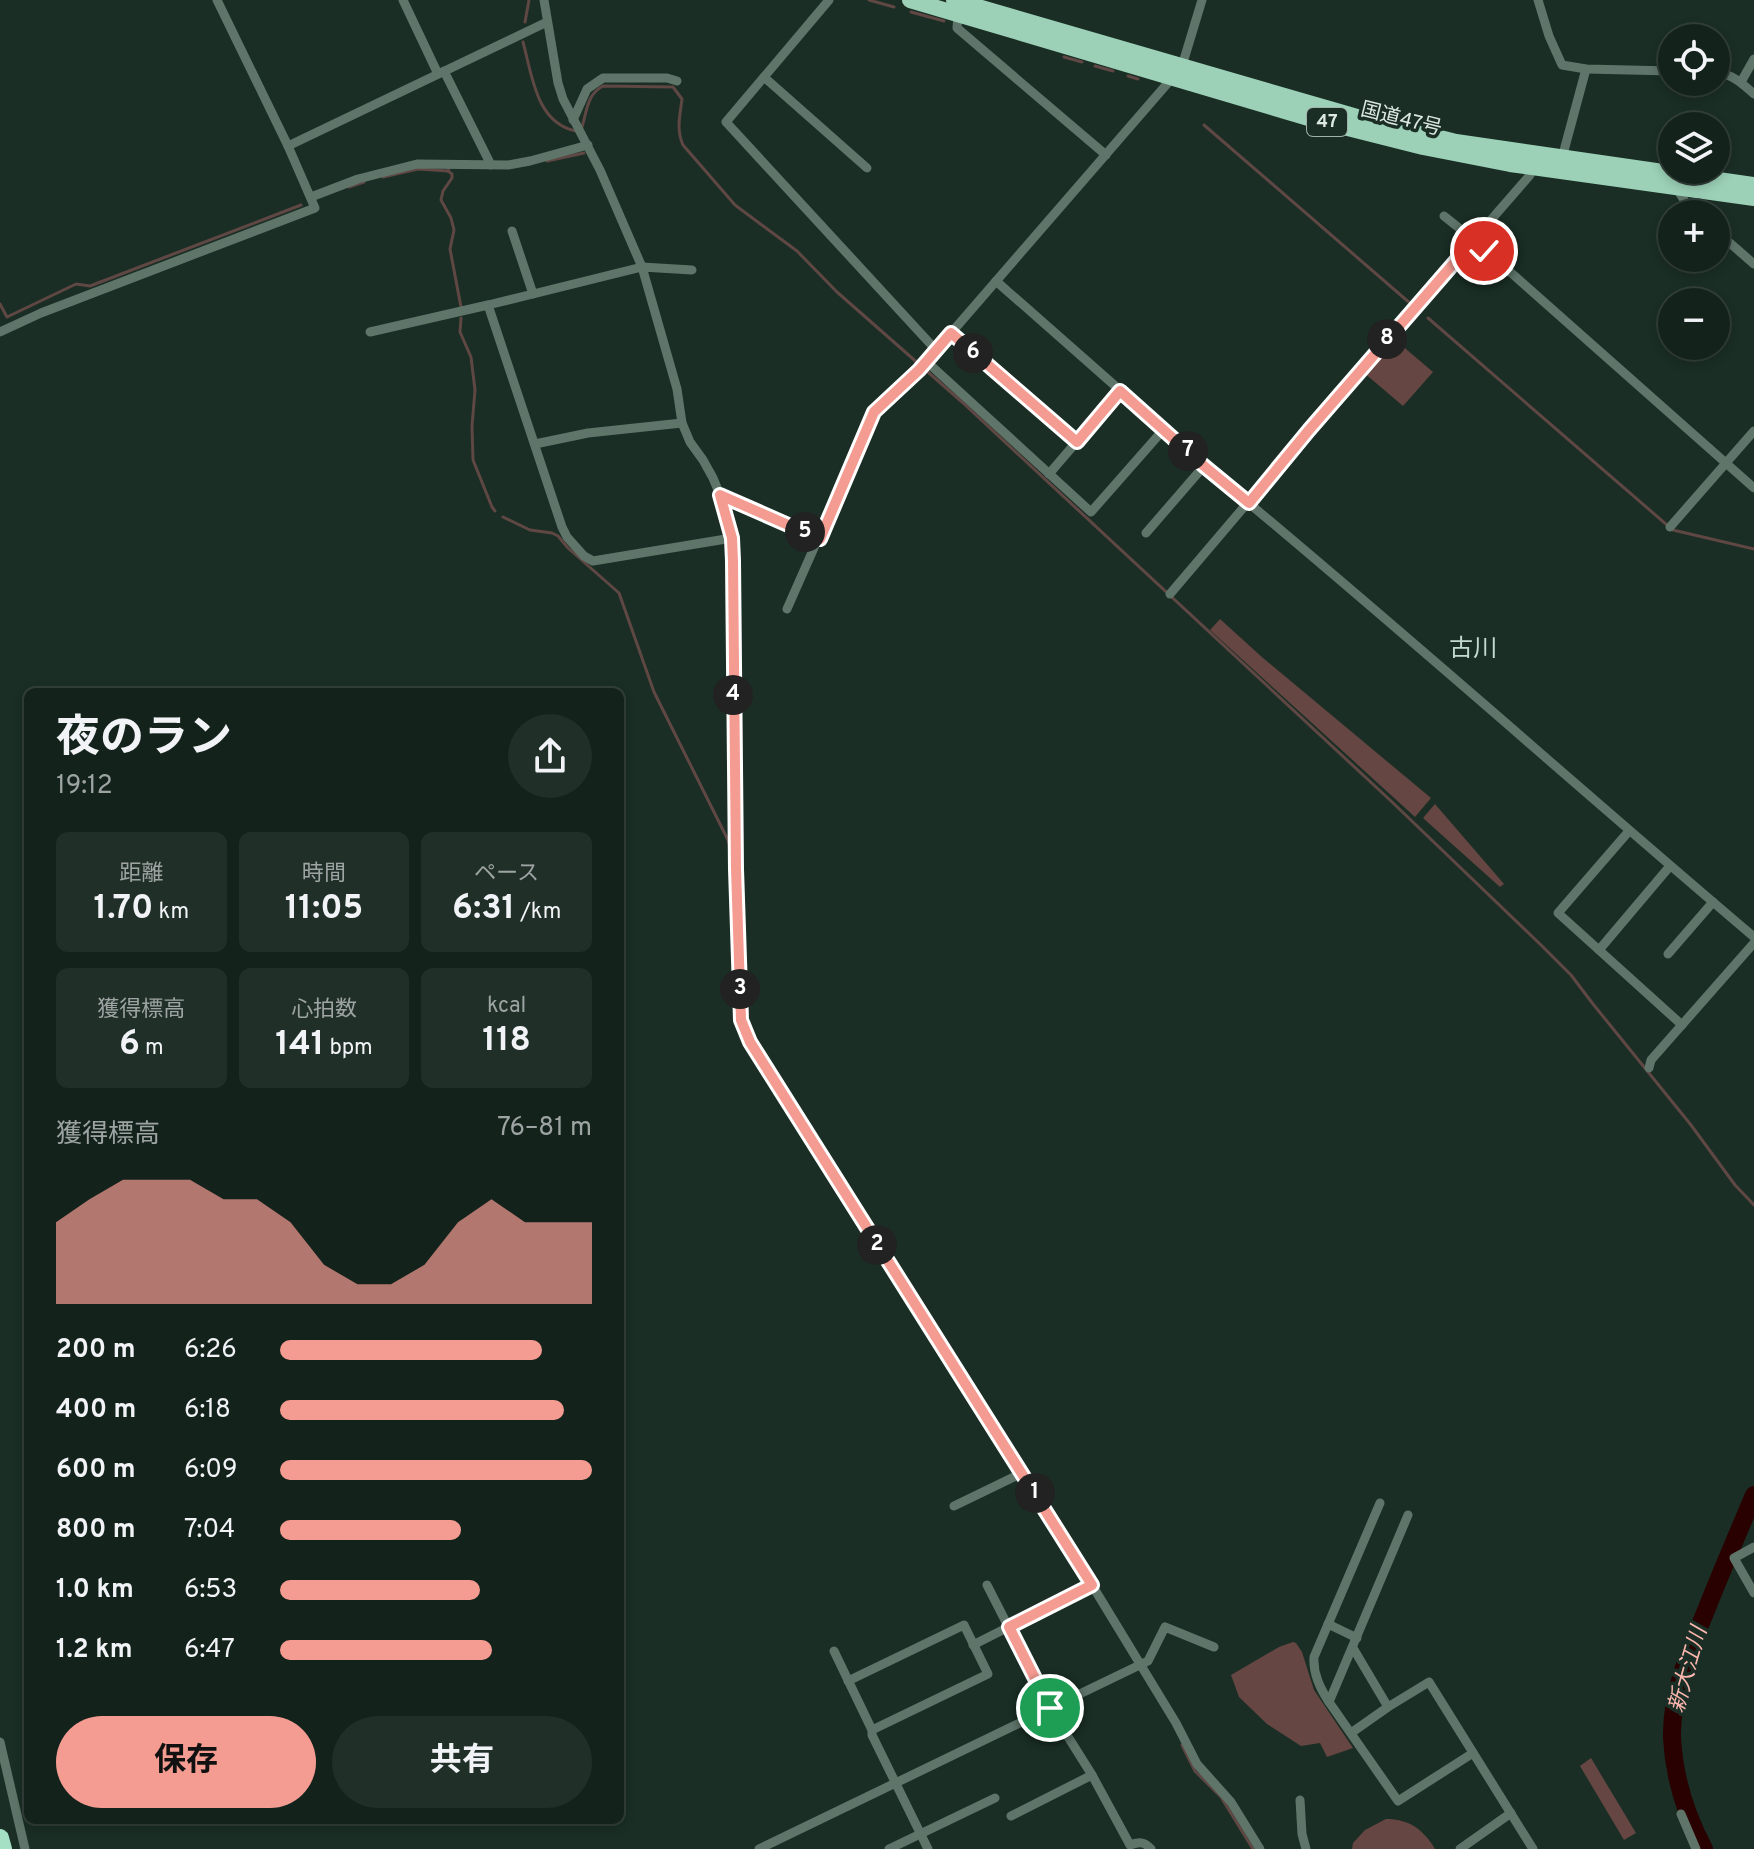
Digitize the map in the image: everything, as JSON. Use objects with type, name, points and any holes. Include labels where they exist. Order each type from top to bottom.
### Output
[{"type":"highway","name":"国道47号","points":[[910,0],[956,7],[1178,72],[1456,142],[1754,185]]},
{"type":"highway","name":"国道47号","points":[[1178,72],[1312,119],[1423,147],[1529,166],[1754,198]]},
{"type":"highway","points":[[0,1838],[3,1849]]},
{"type":"street","points":[[0,332],[41,313],[315,208],[217,0]]},
{"type":"street","points":[[403,0],[491,165]]},
{"type":"street","points":[[544,0],[563,99],[588,145],[642,267],[677,389],[682,423],[720,495],[732,538],[735,838],[741,1020],[745,1032],[1092,1585],[1176,1723],[1197,1764],[1231,1802],[1260,1849]]},
{"type":"street","points":[[829,0],[726,122],[936,350]]},
{"type":"street","points":[[787,609],[874,412],[923,365],[1178,72],[1202,0]]},
{"type":"street","points":[[1537,0],[1562,65],[1586,69],[1658,71]]},
{"type":"street","points":[[956,7],[957,28],[1106,155]]},
{"type":"street","points":[[288,146],[547,22]]},
{"type":"street","points":[[1741,82],[1754,59]]},
{"type":"street","points":[[1562,158],[1586,69]]},
{"type":"street","points":[[1730,76],[1754,94]]},
{"type":"street","points":[[764,77],[867,168]]},
{"type":"street","points":[[577,126],[587,89],[603,78],[667,78],[677,81]]},
{"type":"street","points":[[311,197],[358,179],[417,164],[508,165],[588,145]]},
{"type":"street","points":[[1170,594],[1530,175],[1529,166]]},
{"type":"street","points":[[1675,186],[1684,200]]},
{"type":"street","points":[[1444,216],[1754,488]]},
{"type":"street","points":[[512,231],[533,294]]},
{"type":"street","points":[[1730,243],[1754,264]]},
{"type":"street","points":[[370,332],[642,267],[692,270]]},
{"type":"street","points":[[996,281],[1204,466],[1504,720],[1754,940],[1651,1060],[1649,1068]]},
{"type":"street","points":[[488,305],[567,537],[584,556],[593,561],[732,538]]},
{"type":"street","points":[[951,333],[1077,442]]},
{"type":"street","points":[[923,365],[1091,512],[1164,429]]},
{"type":"street","points":[[1049,474],[1120,391]]},
{"type":"street","points":[[535,444],[588,433],[682,423]]},
{"type":"street","points":[[1670,527],[1754,431]]},
{"type":"street","points":[[1146,533],[1204,466]]},
{"type":"street","points":[[720,495],[820,539]]},
{"type":"street","points":[[1629,831],[1558,913],[1682,1025]]},
{"type":"street","points":[[1599,950],[1670,866]]},
{"type":"street","points":[[1668,954],[1713,902]]},
{"type":"street","points":[[954,1506],[1022,1473]]},
{"type":"street","points":[[1380,1503],[1314,1657],[1313,1667],[1321,1690],[1398,1801],[1473,1753]]},
{"type":"street","points":[[1329,1702],[1408,1515]]},
{"type":"street","points":[[1752,1586],[1734,1558],[1754,1547]]},
{"type":"street","points":[[987,1585],[1050,1708],[1092,1775],[1126,1847],[1140,1841],[1151,1849]]},
{"type":"street","points":[[973,1645],[1092,1585]]},
{"type":"street","points":[[1328,1624],[1355,1643],[1388,1707]]},
{"type":"street","points":[[848,1681],[964,1625],[988,1674],[872,1730]]},
{"type":"street","points":[[759,1849],[1148,1661],[1165,1627],[1214,1647]]},
{"type":"street","points":[[834,1651],[928,1849]]},
{"type":"street","points":[[1351,1733],[1429,1682],[1533,1849]]},
{"type":"street","points":[[0,1742],[25,1849]]},
{"type":"street","points":[[1011,1816],[1092,1775]]},
{"type":"street","points":[[889,1849],[995,1798]]},
{"type":"street","points":[[1300,1800],[1306,1849]]},
{"type":"street","points":[[1460,1849],[1511,1813]]},
{"type":"street","points":[[1681,1814],[1696,1849]]},
{"type":"shaded area","points":[[1393,338],[1433,372],[1403,406],[1363,372]]},
{"type":"shaded area","points":[[1220,619],[1431,798],[1415,817],[1210,630]]},
{"type":"shaded area","points":[[1435,804],[1504,884],[1500,887],[1423,818]]},
{"type":"shaded area","points":[[1293,1642],[1302,1652],[1314,1690],[1353,1748],[1327,1757],[1320,1743],[1301,1746],[1267,1724],[1239,1697],[1231,1675]]},
{"type":"shaded area","points":[[1591,1758],[1636,1833],[1624,1840],[1580,1766]]},
{"type":"shaded area","points":[[1386,1819],[1415,1826],[1435,1849],[1352,1849],[1353,1843],[1365,1830]]},
{"type":"waterway","points":[[525,22],[529,0]]},
{"type":"waterway","points":[[869,0],[894,7]]},
{"type":"waterway","points":[[911,12],[944,21]]},
{"type":"waterway","points":[[523,42],[533,83],[544,108],[563,126],[576,131]]},
{"type":"waterway","points":[[1064,57],[1082,62]]},
{"type":"waterway","points":[[1095,66],[1113,71]]},
{"type":"waterway","points":[[1128,76],[1138,79]]},
{"type":"waterway","points":[[582,127],[591,98],[603,86],[673,87],[682,99],[679,128],[683,145],[735,205],[797,251],[837,292],[962,402],[1391,801],[1541,945],[1571,975],[1735,1185],[1754,1205]]},
{"type":"waterway","points":[[1204,125],[1411,304]]},
{"type":"waterway","points":[[547,161],[584,153]]},
{"type":"waterway","points":[[383,177],[418,169],[448,171],[449,168]]},
{"type":"waterway","points":[[448,171],[452,178],[441,200],[454,230],[450,249],[461,307]]},
{"type":"waterway","points":[[349,187],[364,182]]},
{"type":"waterway","points":[[0,304],[7,317],[76,284],[90,286],[301,205]]},
{"type":"waterway","points":[[461,318],[460,332],[471,357],[475,390],[473,460],[495,511]]},
{"type":"waterway","points":[[1428,318],[1667,525]]},
{"type":"waterway","points":[[503,517],[530,530],[558,536],[619,593],[654,692],[731,850]]},
{"type":"waterway","points":[[1673,530],[1754,549]]},
{"type":"waterway","points":[[734,941],[735,1016],[742,1038],[826,1172]]},
{"type":"waterway","points":[[976,1409],[1013,1469]]},
{"type":"waterway","points":[[1021,1482],[1069,1556]]},
{"type":"waterway","name":"新大江川","points":[[1704,1849],[1686,1809],[1675,1767],[1672,1738],[1675,1704],[1694,1639],[1754,1495]]},
{"type":"waterway","points":[[1182,1745],[1195,1771],[1221,1797],[1253,1849]]},
{"type":"district","name":"古川","points":[[1473,650]]},
{"type":"route","points":[[1050,1708],[1009,1627],[1092,1585],[750,1042],[741,1020],[733,561],[732,538],[720,495],[820,539],[874,412],[919,370],[951,333],[1077,442],[1120,391],[1249,503],[1474,240],[1484,251]]}]
